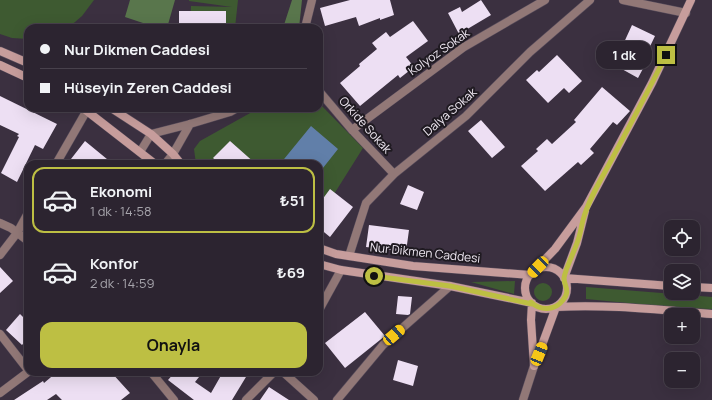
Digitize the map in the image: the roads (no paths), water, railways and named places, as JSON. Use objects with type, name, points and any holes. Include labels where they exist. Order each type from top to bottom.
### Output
[{"type":"main road","points":[[534,366],[531,320],[532,304],[525,290],[526,283],[530,275],[554,249],[586,207],[652,83],[691,0]]},
{"type":"main road","points":[[0,51],[24,61]]},
{"type":"main road","points":[[0,65],[24,76]]},
{"type":"main road","points":[[89,112],[150,160]]},
{"type":"main road","points":[[117,112],[151,134],[178,160]]},
{"type":"main road","points":[[564,278],[577,243],[586,207]]},
{"type":"main road","name":"Nur Dikmen Caddesi","points":[[323,249],[336,254],[413,266],[530,275]]},
{"type":"main road","points":[[323,265],[341,270],[450,286],[532,304],[531,302],[536,307],[543,309],[583,305],[712,314]]},
{"type":"main road","points":[[530,275],[537,270],[547,268],[557,271],[564,278],[567,288],[566,295],[556,307],[534,366]]},
{"type":"main road","points":[[564,278],[664,285]]},
{"type":"main road","points":[[700,287],[712,288]]},
{"type":"street","points":[[306,24],[312,0]]},
{"type":"street","name":"Kolyoz Sokak","points":[[352,130],[464,47],[545,0]]},
{"type":"street","name":"Dalya Sokak","points":[[349,256],[366,203],[394,174],[466,116],[530,52],[590,0]]},
{"type":"street","points":[[623,0],[686,13]]},
{"type":"street","name":"Orkide Sokak","points":[[323,96],[352,130],[394,174]]},
{"type":"street","points":[[58,160],[83,112]]},
{"type":"street","points":[[140,152],[151,134],[230,112]]},
{"type":"street","points":[[168,160],[190,124]]},
{"type":"street","points":[[0,255],[17,233],[24,220]]},
{"type":"street","points":[[0,223],[24,238]]},
{"type":"street","points":[[323,303],[341,270]]},
{"type":"street","points":[[337,400],[383,345],[450,286]]},
{"type":"street","points":[[0,334],[24,366]]},
{"type":"street","points":[[523,400],[534,366]]},
{"type":"street","points":[[0,393],[24,374]]},
{"type":"street","points":[[154,376],[174,400]]},
{"type":"street","points":[[246,400],[270,376]]},
{"type":"street","points":[[287,376],[314,400]]},
{"type":"water","points":[[311,126],[338,149],[323,168],[323,160],[283,160]]}]
